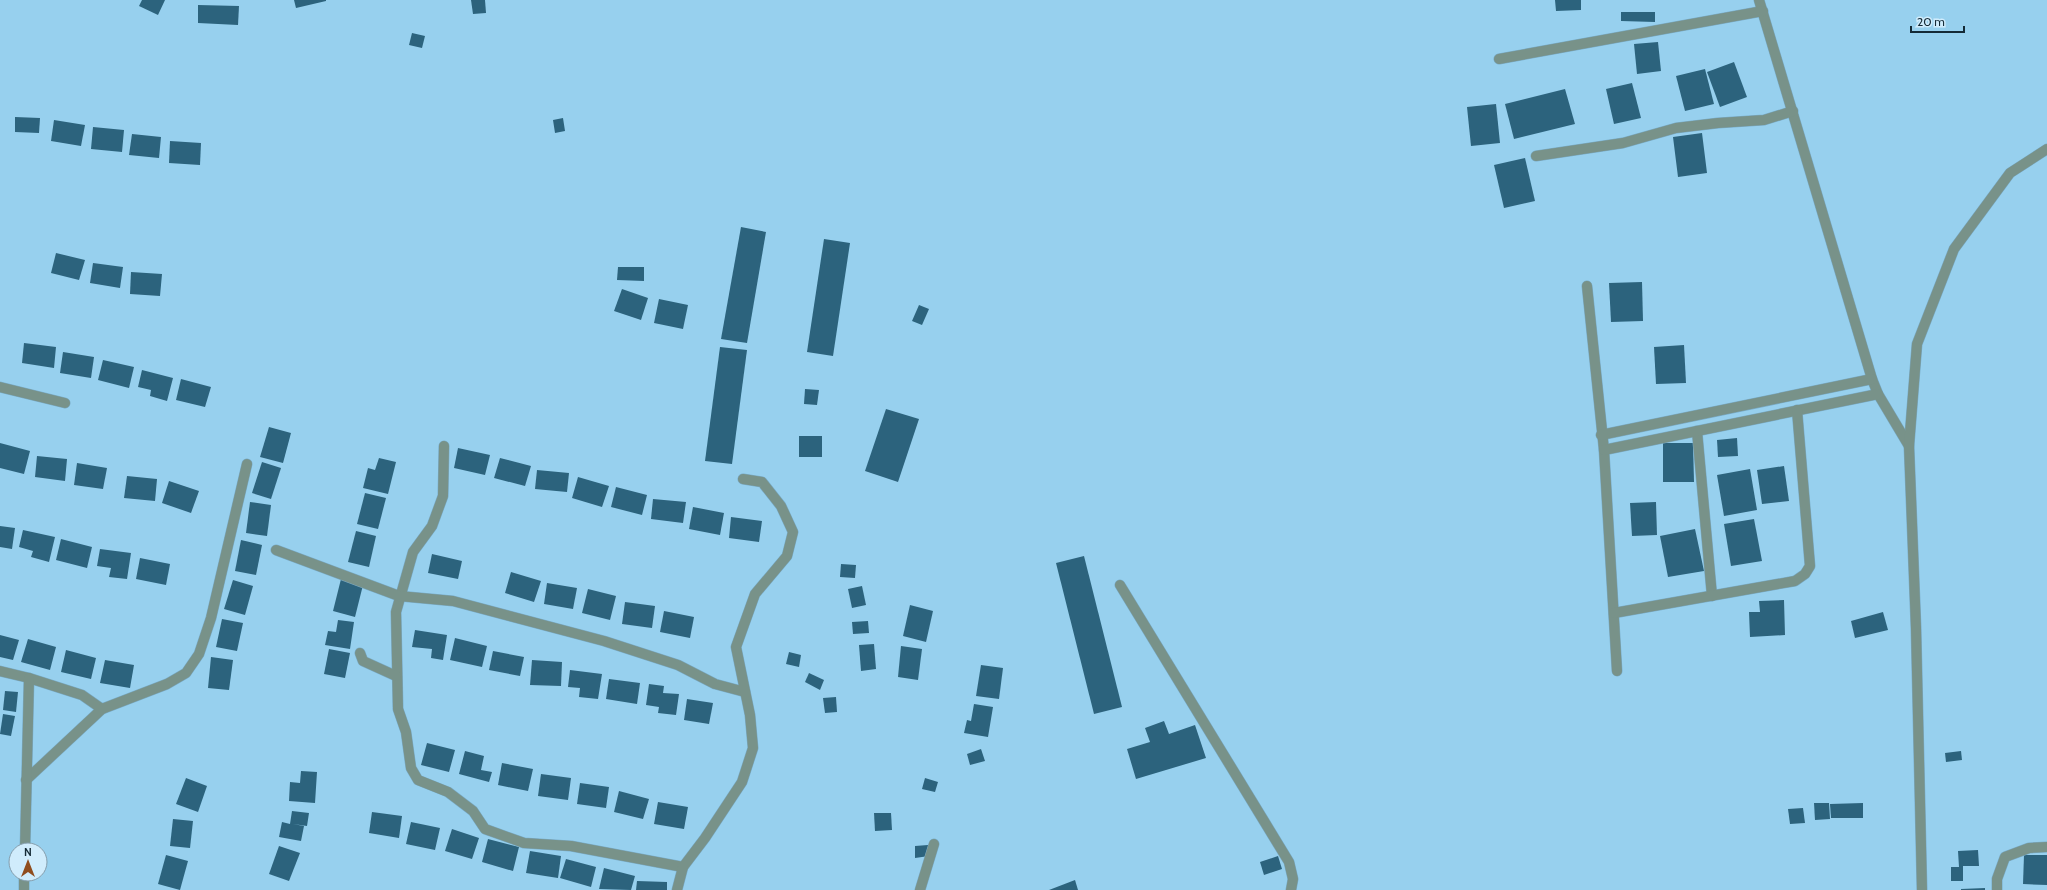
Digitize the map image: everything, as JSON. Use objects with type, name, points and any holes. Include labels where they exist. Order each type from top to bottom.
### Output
[{"type":"street","points":[[1759,0],[1872,379],[1878,394],[1909,446]]},
{"type":"street","points":[[1499,59],[1763,11]]},
{"type":"street","points":[[1536,156],[1622,143],[1676,128],[1764,120],[1793,111]]},
{"type":"street","points":[[1922,890],[1916,628],[1909,446],[1917,344],[1954,249],[2010,173],[2047,149]]},
{"type":"street","points":[[1587,286],[1601,435],[1604,450],[1617,671]]},
{"type":"street","points":[[1601,435],[1872,379]]},
{"type":"street","points":[[0,387],[65,403]]},
{"type":"street","points":[[1604,450],[1878,394]]},
{"type":"street","points":[[1614,613],[1795,581],[1805,574],[1810,566],[1798,410]]},
{"type":"street","points":[[1697,431],[1712,596]]},
{"type":"street","points":[[444,446],[443,496],[432,526],[413,552],[399,596],[396,612],[396,676],[398,709],[406,732],[411,768],[418,780],[448,792],[473,811],[485,829],[524,843],[571,846],[683,867]]},
{"type":"street","points":[[26,780],[102,709],[166,684],[186,673],[199,654],[211,618],[247,464]]},
{"type":"street","points":[[677,890],[683,867],[705,838],[742,782],[753,748],[750,715],[736,648],[755,594],[787,556],[793,532],[781,506],[762,482],[743,479]]},
{"type":"street","points":[[276,550],[399,596],[453,601],[604,641],[678,664],[715,684],[745,692]]},
{"type":"street","points":[[1120,585],[1289,862],[1293,879],[1291,890]]},
{"type":"street","points":[[360,653],[363,661],[396,676]]},
{"type":"street","points":[[0,671],[29,678],[82,695],[102,709]]},
{"type":"street","points":[[25,842],[29,678]]},
{"type":"street","points":[[920,890],[934,844]]},
{"type":"street","points":[[1997,890],[1997,879],[2006,857],[2029,848],[2047,847]]},
{"type":"building","points":[[142,0],[165,0],[158,15],[139,6]]},
{"type":"building","points":[[294,0],[326,0],[326,1],[296,8]]},
{"type":"building","points":[[471,0],[485,0],[486,13],[473,14]]},
{"type":"building","points":[[1555,0],[1581,0],[1581,10],[1556,11]]},
{"type":"building","points":[[198,5],[239,6],[238,25],[198,23]]},
{"type":"building","points":[[1621,12],[1655,12],[1655,22],[1621,21]]},
{"type":"building","points":[[412,33],[425,36],[422,48],[409,45]]},
{"type":"building","points":[[1658,42],[1661,71],[1637,74],[1634,44]]},
{"type":"building","points":[[1734,62],[1747,97],[1720,107],[1707,72]]},
{"type":"building","points":[[1705,69],[1714,104],[1685,111],[1676,76]]},
{"type":"building","points":[[1632,83],[1641,118],[1614,124],[1606,89]]},
{"type":"building","points":[[1565,89],[1575,124],[1514,139],[1505,104]]},
{"type":"building","points":[[1496,104],[1500,143],[1471,146],[1467,107]]},
{"type":"building","points":[[15,117],[40,118],[39,133],[15,132]]},
{"type":"building","points":[[563,118],[565,131],[555,133],[553,120]]},
{"type":"building","points":[[54,120],[85,125],[81,146],[51,141]]},
{"type":"building","points":[[93,127],[124,130],[122,152],[91,149]]},
{"type":"building","points":[[1702,133],[1707,173],[1678,177],[1673,137]]},
{"type":"building","points":[[132,134],[161,137],[159,158],[129,155]]},
{"type":"building","points":[[170,141],[201,143],[200,165],[169,163]]},
{"type":"building","points":[[1525,158],[1535,201],[1504,208],[1494,165]]},
{"type":"building","points":[[741,227],[766,232],[747,343],[721,339]]},
{"type":"building","points":[[824,239],[850,243],[833,356],[807,352]]},
{"type":"building","points":[[56,253],[85,260],[79,280],[51,273]]},
{"type":"building","points":[[93,263],[123,267],[120,288],[90,283]]},
{"type":"building","points":[[618,267],[644,267],[644,281],[617,280]]},
{"type":"building","points":[[131,272],[162,274],[160,296],[130,294]]},
{"type":"building","points":[[1642,282],[1643,321],[1611,322],[1609,283]]},
{"type":"building","points":[[622,289],[648,298],[641,320],[614,311]]},
{"type":"building","points":[[659,299],[688,305],[683,329],[654,323]]},
{"type":"building","points":[[919,305],[929,309],[922,325],[912,321]]},
{"type":"building","points":[[24,343],[56,347],[54,368],[22,363]]},
{"type":"building","points":[[1684,345],[1686,383],[1656,384],[1654,347]]},
{"type":"building","points":[[720,347],[747,350],[732,464],[705,461]]},
{"type":"building","points":[[63,352],[94,357],[91,378],[60,373]]},
{"type":"building","points":[[103,360],[134,367],[129,388],[98,380]]},
{"type":"building","points":[[142,370],[173,378],[167,401],[150,396],[151,390],[138,387]]},
{"type":"building","points":[[181,379],[211,387],[205,407],[176,400]]},
{"type":"building","points":[[805,389],[819,390],[817,405],[804,404]]},
{"type":"building","points":[[886,409],[919,419],[898,482],[865,471]]},
{"type":"building","points":[[269,427],[291,433],[283,463],[260,457]]},
{"type":"building","points":[[799,436],[822,436],[822,457],[799,457]]},
{"type":"building","points":[[1737,438],[1738,456],[1718,457],[1717,440]]},
{"type":"building","points":[[0,443],[30,451],[24,474],[0,468]]},
{"type":"building","points":[[1663,443],[1693,443],[1694,482],[1663,482]]},
{"type":"building","points":[[458,448],[490,455],[485,475],[454,468]]},
{"type":"building","points":[[37,456],[67,459],[65,481],[35,477]]},
{"type":"building","points":[[379,458],[396,462],[388,494],[363,488],[368,468],[375,470]]},
{"type":"building","points":[[500,458],[531,466],[525,486],[494,478]]},
{"type":"building","points":[[262,462],[281,468],[271,499],[252,493]]},
{"type":"building","points":[[77,463],[107,468],[103,489],[74,485]]},
{"type":"building","points":[[1784,466],[1789,501],[1762,504],[1757,470]]},
{"type":"building","points":[[1750,469],[1757,510],[1724,516],[1717,475]]},
{"type":"building","points":[[537,470],[569,473],[567,492],[535,489]]},
{"type":"building","points":[[127,476],[157,479],[155,501],[124,498]]},
{"type":"building","points":[[578,477],[609,486],[602,507],[572,498]]},
{"type":"building","points":[[169,481],[199,491],[191,513],[162,503]]},
{"type":"building","points":[[616,487],[647,495],[642,515],[611,507]]},
{"type":"building","points":[[365,493],[386,498],[378,529],[357,524]]},
{"type":"building","points":[[653,499],[686,502],[683,523],[651,519]]},
{"type":"building","points":[[250,502],[271,505],[267,536],[246,533]]},
{"type":"building","points":[[1656,502],[1657,535],[1632,536],[1630,503]]},
{"type":"building","points":[[693,507],[724,513],[720,535],[689,529]]},
{"type":"building","points":[[731,517],[762,521],[759,542],[729,538]]},
{"type":"building","points":[[1754,519],[1762,561],[1731,566],[1724,524]]},
{"type":"building","points":[[0,526],[15,528],[12,549],[0,547]]},
{"type":"building","points":[[1695,529],[1704,571],[1668,577],[1660,536]]},
{"type":"building","points":[[23,530],[55,537],[49,562],[31,557],[33,551],[19,547]]},
{"type":"building","points":[[356,531],[376,536],[369,567],[348,562]]},
{"type":"building","points":[[61,539],[92,547],[87,568],[56,560]]},
{"type":"building","points":[[241,540],[262,545],[256,575],[235,571]]},
{"type":"building","points":[[100,549],[131,553],[127,579],[109,577],[111,568],[97,566]]},
{"type":"building","points":[[432,554],[462,561],[458,579],[428,573]]},
{"type":"building","points":[[1084,556],[1122,707],[1094,714],[1056,563]]},
{"type":"building","points":[[140,558],[170,564],[166,585],[136,579]]},
{"type":"building","points":[[841,564],[856,565],[855,578],[840,577]]},
{"type":"building","points":[[511,572],[541,581],[534,602],[505,593]]},
{"type":"building","points":[[341,579],[363,585],[355,617],[333,611]]},
{"type":"building","points":[[233,580],[253,586],[245,615],[224,609]]},
{"type":"building","points":[[547,583],[577,588],[573,609],[544,604]]},
{"type":"building","points":[[862,586],[866,605],[852,608],[848,589]]},
{"type":"building","points":[[588,589],[616,596],[610,620],[582,613]]},
{"type":"building","points":[[1784,600],[1785,635],[1750,637],[1749,612],[1760,612],[1759,601]]},
{"type":"building","points":[[625,602],[655,606],[652,628],[622,624]]},
{"type":"building","points":[[910,605],[933,611],[926,642],[903,636]]},
{"type":"building","points":[[664,611],[694,617],[690,638],[660,632]]},
{"type":"building","points":[[1883,612],[1888,630],[1855,638],[1851,621]]},
{"type":"building","points":[[222,619],[243,623],[237,651],[216,647]]},
{"type":"building","points":[[338,620],[354,622],[350,649],[325,645],[328,631],[336,632]]},
{"type":"building","points":[[868,621],[869,633],[853,634],[852,622]]},
{"type":"building","points":[[415,630],[447,635],[443,660],[431,658],[432,649],[412,647]]},
{"type":"building","points":[[0,635],[19,640],[13,660],[0,657]]},
{"type":"building","points":[[455,638],[487,646],[482,667],[450,660]]},
{"type":"building","points":[[28,639],[56,647],[50,670],[21,662]]},
{"type":"building","points":[[874,644],[876,669],[861,671],[859,645]]},
{"type":"building","points":[[901,646],[922,649],[918,680],[898,677]]},
{"type":"building","points":[[329,649],[350,653],[345,678],[324,674]]},
{"type":"building","points":[[66,650],[96,658],[91,679],[61,672]]},
{"type":"building","points":[[493,651],[524,657],[520,676],[489,670]]},
{"type":"building","points":[[789,652],[801,655],[799,667],[786,664]]},
{"type":"building","points":[[211,657],[233,660],[229,690],[208,688]]},
{"type":"building","points":[[105,660],[134,665],[130,688],[100,683]]},
{"type":"building","points":[[532,660],[562,662],[561,686],[530,685]]},
{"type":"building","points":[[981,665],[1003,668],[999,699],[976,696]]},
{"type":"building","points":[[570,670],[602,674],[598,699],[579,697],[580,688],[568,687]]},
{"type":"building","points":[[809,673],[824,680],[820,690],[805,682]]},
{"type":"building","points":[[609,679],[640,683],[637,704],[606,699]]},
{"type":"building","points":[[649,684],[664,686],[663,693],[679,694],[676,715],[658,713],[659,707],[646,705]]},
{"type":"building","points":[[5,691],[18,692],[16,712],[3,710]]},
{"type":"building","points":[[836,697],[837,712],[825,713],[823,698]]},
{"type":"building","points":[[687,699],[713,703],[709,724],[684,720]]},
{"type":"building","points":[[974,704],[993,707],[988,737],[964,733],[967,720],[971,721]]},
{"type":"building","points":[[3,714],[15,716],[11,736],[0,734]]},
{"type":"building","points":[[1164,721],[1169,734],[1195,725],[1206,758],[1136,779],[1127,749],[1150,742],[1145,728]]},
{"type":"building","points":[[427,743],[455,750],[449,772],[421,765]]},
{"type":"building","points":[[981,749],[985,761],[970,765],[967,754]]},
{"type":"building","points":[[465,751],[484,756],[481,770],[492,772],[489,782],[459,774]]},
{"type":"building","points":[[1961,751],[1962,760],[1946,762],[1945,753]]},
{"type":"building","points":[[502,763],[533,769],[528,791],[498,785]]},
{"type":"building","points":[[301,771],[317,772],[315,803],[289,801],[290,782],[300,783]]},
{"type":"building","points":[[541,774],[571,778],[568,800],[538,796]]},
{"type":"building","points":[[186,778],[207,786],[198,812],[176,804]]},
{"type":"building","points":[[925,778],[938,782],[935,792],[922,789]]},
{"type":"building","points":[[580,783],[609,787],[606,808],[577,804]]},
{"type":"building","points":[[619,791],[649,799],[643,819],[614,812]]},
{"type":"building","points":[[658,802],[688,807],[684,829],[654,824]]},
{"type":"building","points":[[1814,803],[1829,803],[1830,819],[1815,820]]},
{"type":"building","points":[[1863,803],[1863,818],[1831,818],[1830,804]]},
{"type":"building","points":[[1803,808],[1805,823],[1790,824],[1788,809]]},
{"type":"building","points":[[292,811],[309,813],[307,826],[293,824],[304,826],[301,841],[279,837],[282,822],[290,824]]},
{"type":"building","points":[[372,812],[402,816],[399,838],[369,833]]},
{"type":"building","points":[[874,813],[891,813],[892,830],[875,831]]},
{"type":"building","points":[[173,819],[193,821],[190,848],[170,846]]},
{"type":"building","points":[[411,822],[440,828],[435,850],[406,844]]},
{"type":"building","points":[[452,829],[479,838],[472,859],[445,851]]},
{"type":"building","points":[[488,839],[519,847],[513,871],[482,862]]},
{"type":"building","points":[[928,845],[929,856],[915,858],[915,846]]},
{"type":"building","points":[[279,846],[300,853],[289,881],[269,874]]},
{"type":"building","points":[[1978,850],[1979,866],[1963,866],[1963,881],[1951,881],[1951,867],[1959,867],[1958,851]]},
{"type":"building","points":[[530,851],[561,856],[558,878],[526,873]]},
{"type":"building","points":[[166,855],[188,861],[180,890],[158,884]]},
{"type":"building","points":[[2024,855],[2047,855],[2047,885],[2023,884]]},
{"type":"building","points":[[1278,856],[1282,869],[1264,875],[1260,862]]},
{"type":"building","points":[[566,859],[596,867],[591,887],[560,878]]},
{"type":"building","points":[[604,868],[635,876],[631,890],[599,889]]},
{"type":"building","points":[[1075,880],[1078,890],[1049,890]]},
{"type":"building","points":[[637,881],[667,882],[667,890],[636,890]]},
{"type":"building","points":[[1985,888],[1985,890],[1961,890],[1961,889]]}]
